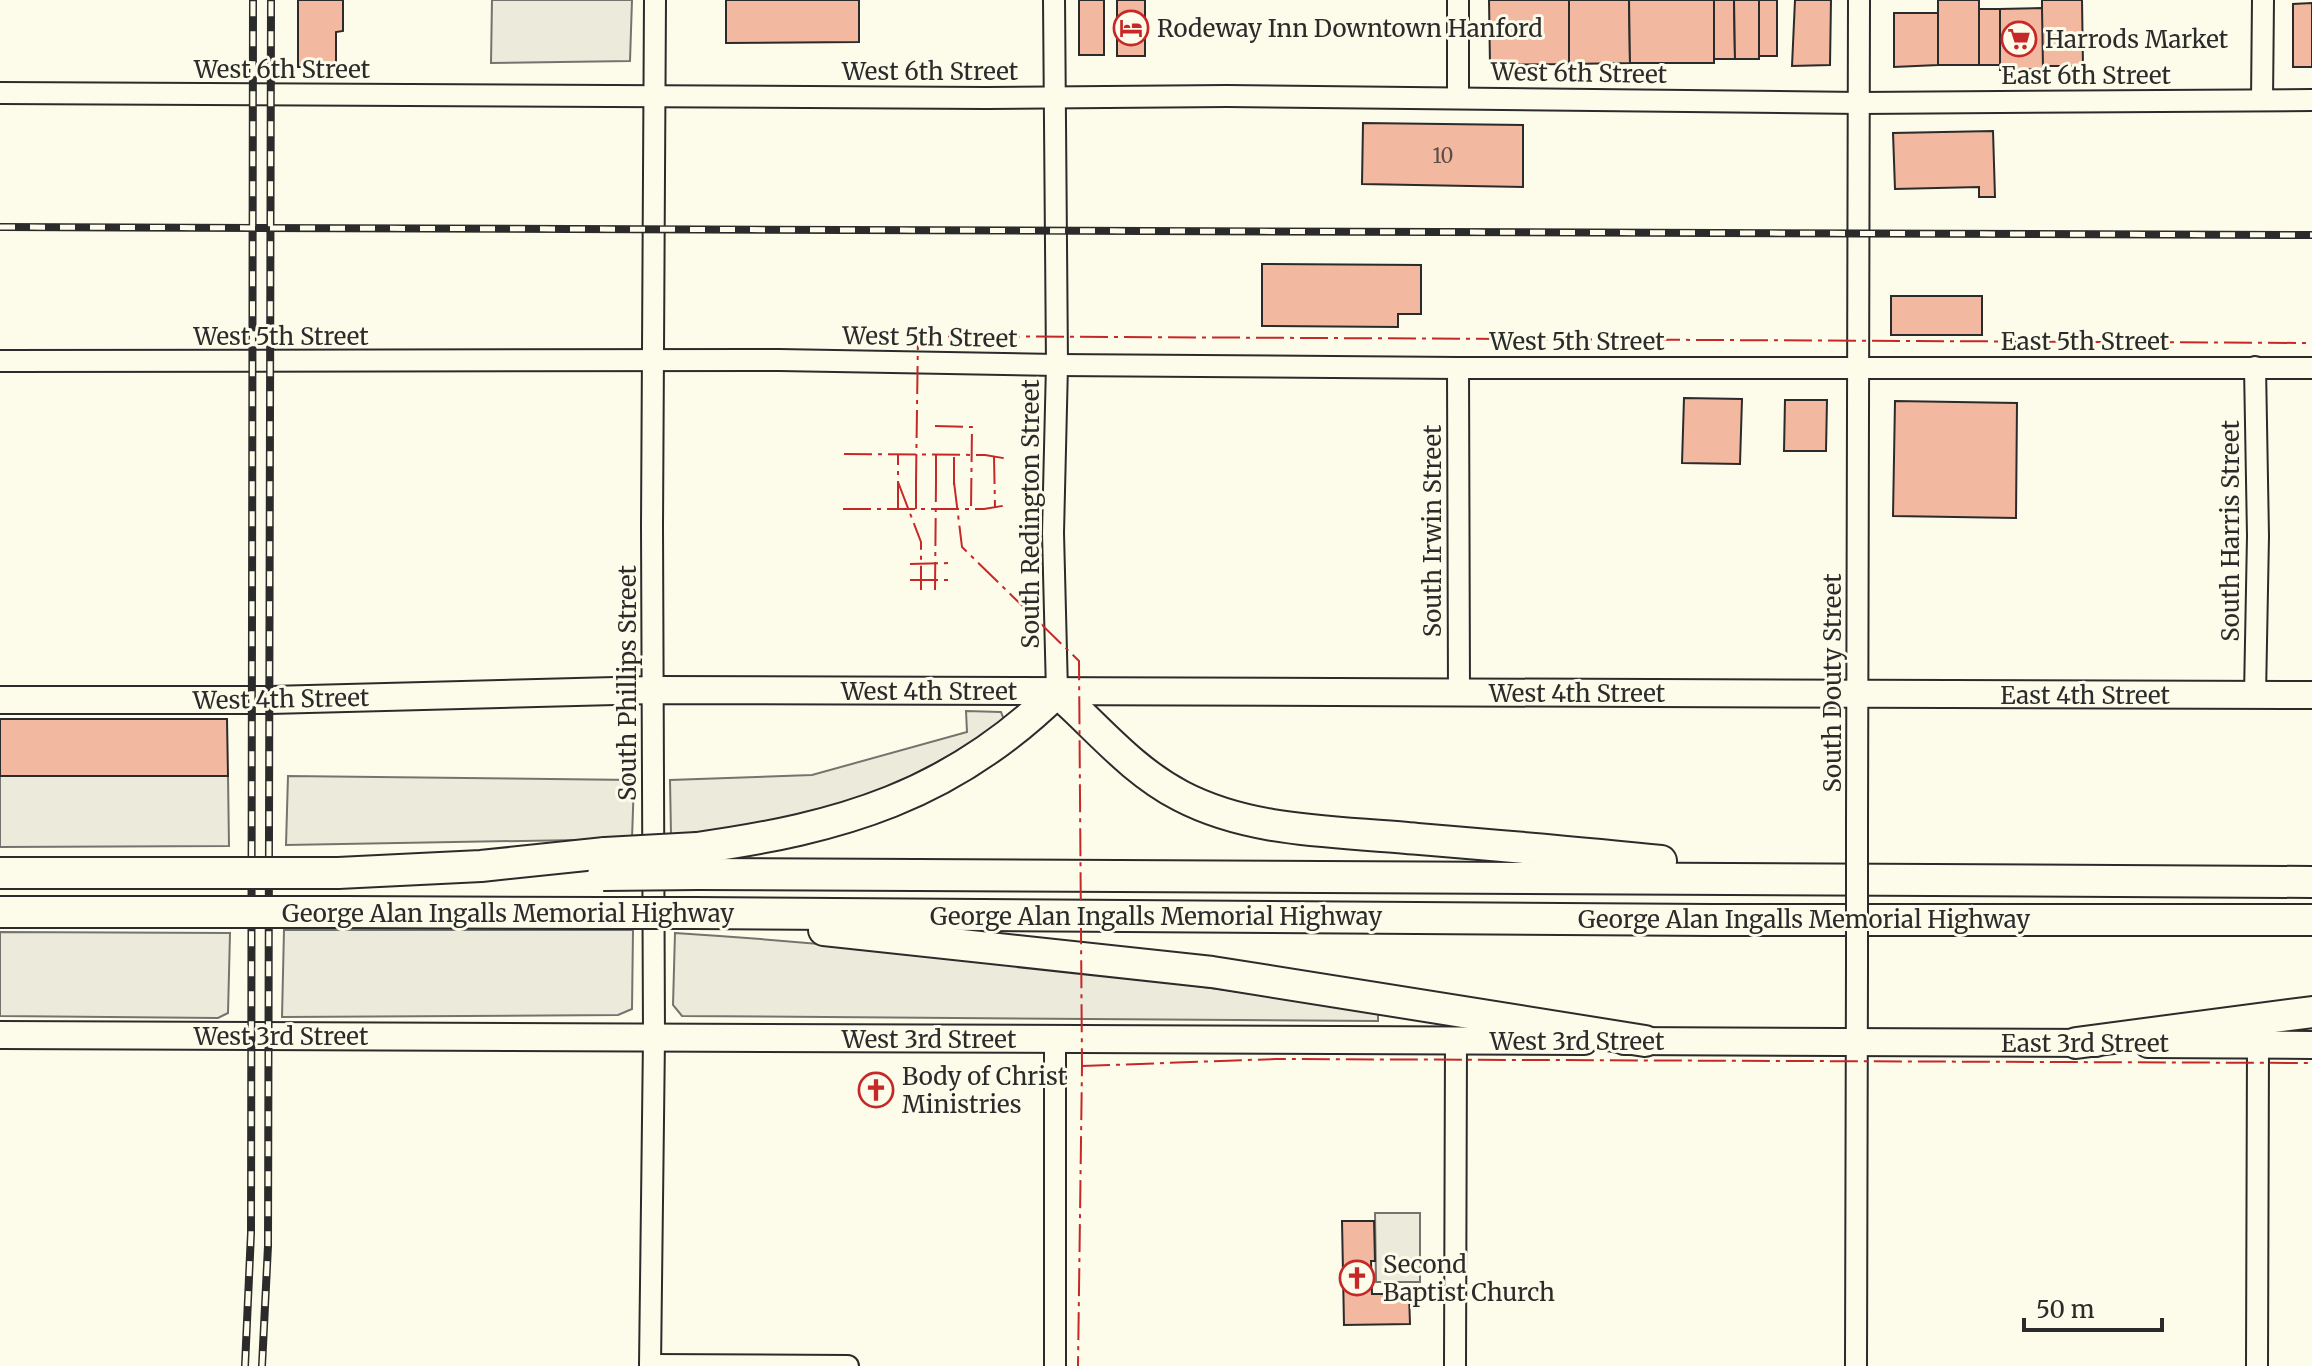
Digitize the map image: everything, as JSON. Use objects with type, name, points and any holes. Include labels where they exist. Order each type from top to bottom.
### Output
[{"type":"highway","points":[[697,861],[760,839],[822,826],[905,796],[995,746],[1057,692],[1115,750],[1153,779],[1196,803],[1243,819],[1295,828],[1675,863],[1782,879]]},
{"type":"highway","name":"George Alan Ingalls Memorial Highway","points":[[0,873],[338,873],[697,861],[1782,879],[2312,882]]},
{"type":"highway","name":"George Alan Ingalls Memorial Highway","points":[[0,912],[2312,920]]},
{"type":"highway","points":[[699,913],[796,928],[1212,972],[1645,1041]]},
{"type":"highway","points":[[2076,1043],[2312,1012]]},
{"type":"main road","name":"West 4th Street","points":[[0,700],[270,700],[654,690],[1858,694]]},
{"type":"main road","name":"East 4th Street","points":[[1858,694],[2312,695]]},
{"type":"main road","name":"West 3rd Street","points":[[0,1035],[1858,1042]]},
{"type":"main road","name":"East 3rd Street","points":[[1858,1042],[2312,1045]]},
{"type":"street","name":"South Phillips Street","points":[[650,1366],[654,1038],[652,526],[655,0]]},
{"type":"street","name":"South Redington Street","points":[[1054,0],[1057,365],[1053,533],[1057,692]]},
{"type":"street","points":[[1458,0],[1458,98]]},
{"type":"street","name":"South Douty Street","points":[[1856,1366],[1859,0]]},
{"type":"street","points":[[2262,100],[2263,0]]},
{"type":"street","name":"West 6th Street","points":[[0,93],[1458,98],[1860,103]]},
{"type":"street","name":"East 6th Street","points":[[1860,103],[2312,100]]},
{"type":"street","name":"West 5th Street","points":[[0,361],[779,360],[1458,368],[1858,367]]},
{"type":"street","name":"East 5th Street","points":[[1858,367],[2312,368]]},
{"type":"street","name":"South Harris Street","points":[[2255,367],[2258,536],[2255,695]]},
{"type":"street","name":"South Irwin Street","points":[[1458,368],[1459,693]]},
{"type":"street","points":[[1055,1040],[1055,1366]]},
{"type":"street","points":[[1455,1366],[1456,1041]]},
{"type":"street","points":[[2257,1366],[2258,1045]]},
{"type":"street","points":[[650,1366],[848,1366]]},
{"type":"shaded area","points":[[492,0],[632,0],[630,61],[491,63]]},
{"type":"shaded area","points":[[966,711],[1001,712],[1004,720],[953,753],[898,782],[840,805],[768,825],[671,835],[670,780],[812,775],[967,732]]},
{"type":"shaded area","points":[[0,776],[228,776],[229,846],[0,847]]},
{"type":"shaded area","points":[[288,776],[634,780],[632,839],[286,845]]},
{"type":"shaded area","points":[[284,930],[633,930],[632,1009],[618,1015],[282,1017]]},
{"type":"shaded area","points":[[0,932],[230,933],[228,1013],[218,1018],[0,1016]]},
{"type":"shaded area","points":[[675,933],[939,955],[1203,987],[1378,1012],[1378,1021],[682,1016],[673,1005]]},
{"type":"shaded area","points":[[1375,1213],[1420,1213],[1420,1282],[1376,1282]]},
{"type":"building","points":[[298,0],[343,0],[343,31],[336,32],[336,67],[298,67]]},
{"type":"building","points":[[726,0],[859,0],[859,42],[726,43]]},
{"type":"building","name":"Rodeway Inn Downtown Hanford","points":[[1079,0],[1104,0],[1104,55],[1079,55]]},
{"type":"building","name":"Rodeway Inn Downtown Hanford","points":[[1117,0],[1145,0],[1145,56],[1117,56]]},
{"type":"building","points":[[1489,0],[1569,0],[1569,64],[1490,65]]},
{"type":"building","points":[[1569,0],[1629,0],[1630,63],[1569,64]]},
{"type":"building","points":[[1629,0],[1714,0],[1714,63],[1630,63]]},
{"type":"building","points":[[1714,0],[1734,0],[1735,59],[1714,59]]},
{"type":"building","points":[[1734,0],[1759,0],[1759,59],[1735,59]]},
{"type":"building","points":[[1759,0],[1777,0],[1777,56],[1759,56]]},
{"type":"building","points":[[1795,0],[1831,0],[1830,65],[1792,66]]},
{"type":"building","points":[[1938,0],[1979,0],[1979,65],[1938,65]]},
{"type":"building","points":[[2042,0],[2082,0],[2083,66],[2042,66]]},
{"type":"building","points":[[2312,3],[2312,67],[2293,67],[2293,4]]},
{"type":"building","points":[[2042,8],[2043,69],[2000,70],[2000,9]]},
{"type":"building","points":[[1979,9],[2000,9],[2000,65],[1979,65]]},
{"type":"building","points":[[1894,13],[1938,13],[1938,65],[1894,67]]},
{"type":"building","points":[[1363,123],[1523,125],[1523,187],[1362,184]]},
{"type":"building","points":[[1993,131],[1995,197],[1979,197],[1979,187],[1895,189],[1893,133]]},
{"type":"building","points":[[1262,264],[1421,265],[1421,314],[1398,314],[1398,327],[1262,326]]},
{"type":"building","points":[[1891,296],[1982,296],[1982,335],[1891,335]]},
{"type":"building","points":[[1684,398],[1742,399],[1740,464],[1682,463]]},
{"type":"building","points":[[1785,400],[1827,400],[1826,451],[1784,451]]},
{"type":"building","points":[[1895,401],[2017,403],[2016,518],[1893,516]]},
{"type":"building","points":[[0,719],[227,719],[228,776],[0,776]]},
{"type":"building","name":"Second Baptist Church","points":[[1342,1221],[1374,1221],[1372,1294],[1409,1294],[1410,1324],[1344,1325]]},
{"type":"railway","points":[[245,1366],[251,1233],[253,0]]},
{"type":"railway","points":[[262,1366],[268,1246],[271,0]]},
{"type":"railway","points":[[0,227],[2312,235]]},
{"type":"power","points":[[916,482],[918,336],[2312,343]]},
{"type":"power","points":[[935,426],[972,427],[971,509]]},
{"type":"power","points":[[844,454],[985,455],[1009,459]]},
{"type":"power","points":[[898,455],[898,509]]},
{"type":"power","points":[[936,455],[936,483]]},
{"type":"power","points":[[954,455],[954,485]]},
{"type":"power","points":[[994,456],[995,507]]},
{"type":"power","points":[[916,481],[916,509]]},
{"type":"power","points":[[898,482],[921,542],[921,590]]},
{"type":"power","points":[[935,590],[936,482]]},
{"type":"power","points":[[954,482],[962,547],[1079,661],[1082,1066],[1078,1366]]},
{"type":"power","points":[[843,509],[984,509],[1008,505]]},
{"type":"power","points":[[910,564],[951,563]]},
{"type":"power","points":[[910,580],[951,580]]},
{"type":"power","points":[[1082,1066],[1276,1059],[2312,1063]]},
{"type":"place","name":"Rodeway Inn Downtown Hanford","points":[[1131,28]]},
{"type":"place","name":"Harrods Market","points":[[2019,39]]},
{"type":"place","name":"Body of Christ Ministries","points":[[876,1090]]},
{"type":"place","name":"Second Baptist Church","points":[[1357,1278]]}]
